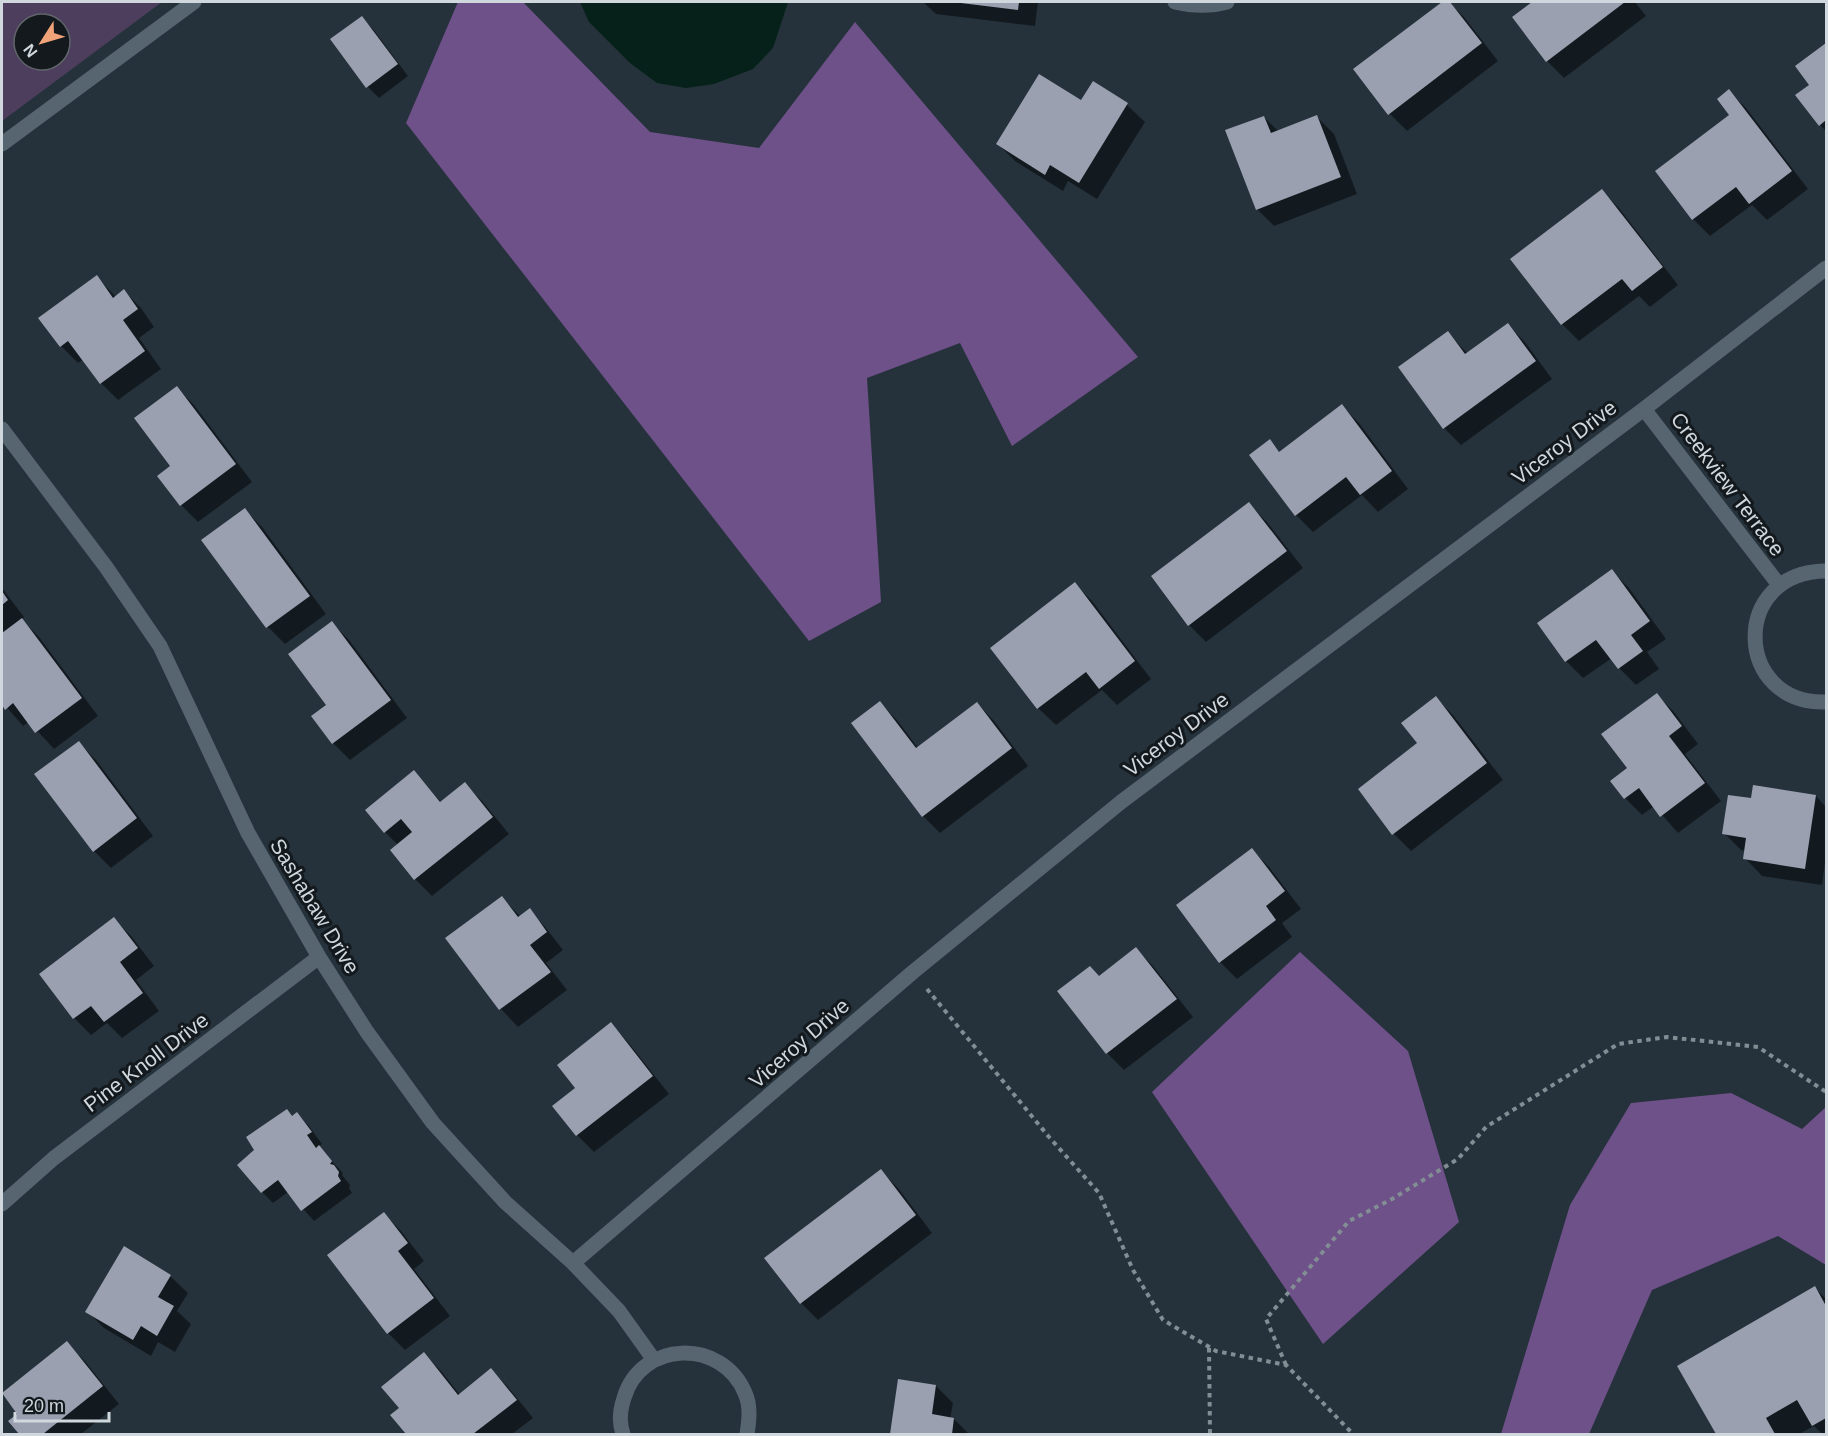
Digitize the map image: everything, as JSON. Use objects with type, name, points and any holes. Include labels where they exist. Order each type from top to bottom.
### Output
[{"type":"street","points":[[2,144],[194,2]]},
{"type":"street","points":[[1175,2],[1207,6],[1227,2]]},
{"type":"street","name":"Viceroy Drive","points":[[573,1263],[913,972],[1121,802],[1644,409],[1827,268]]},
{"type":"street","name":"Creekview Terrace","points":[[1644,409],[1779,585]]},
{"type":"street","name":"Sashabaw Drive","points":[[2,429],[106,567],[160,646],[248,833],[319,957],[367,1032],[434,1123],[505,1202],[573,1263],[619,1311],[654,1360]]},
{"type":"street","name":"Creekview Terrace","points":[[1827,571],[1811,571],[1794,576],[1779,585],[1767,597],[1759,613],[1755,629],[1756,647],[1761,664],[1770,678],[1782,690],[1797,699],[1814,703],[1827,702]]},
{"type":"street","name":"Pine Knoll Drive","points":[[2,1204],[54,1158],[319,957]]},
{"type":"street","points":[[623,1434],[620,1409],[626,1389],[638,1372],[654,1360],[675,1353],[697,1353],[717,1361],[734,1375],[745,1394],[750,1415],[747,1434]]},
{"type":"path","points":[[913,972],[1048,1137],[1099,1193],[1133,1270],[1163,1320],[1216,1351],[1286,1365]]},
{"type":"path","points":[[1353,1434],[1286,1365],[1266,1319],[1349,1221],[1392,1199],[1458,1159],[1486,1127],[1618,1044],[1667,1037],[1758,1047],[1827,1092]]},
{"type":"path","points":[[1209,1347],[1210,1434]]},
{"type":"shaded area","points":[[2,2],[162,2],[72,69],[72,12],[12,12],[12,72],[68,72],[2,121]]},
{"type":"shaded area","points":[[458,2],[523,2],[650,132],[759,148],[855,22],[1138,357],[1012,446],[960,343],[867,378],[881,602],[809,641],[406,123]]},
{"type":"shaded area","points":[[580,2],[788,2],[773,48],[753,69],[714,84],[686,88],[657,83],[630,63],[589,22]]},
{"type":"shaded area","points":[[1300,952],[1408,1051],[1459,1222],[1323,1344],[1152,1092]]},
{"type":"shaded area","points":[[1731,1093],[1802,1129],[1826,1107],[1826,1265],[1778,1236],[1652,1290],[1589,1434],[1501,1434],[1570,1205],[1631,1103]]},
{"type":"building","points":[[961,2],[1019,2],[1018,10]]},
{"type":"building","points":[[1442,2],[1450,2],[1482,43],[1388,115],[1353,69]]},
{"type":"building","points":[[1532,2],[1625,2],[1546,62],[1512,17]]},
{"type":"building","points":[[362,16],[398,64],[366,88],[330,39]]},
{"type":"building","points":[[1826,43],[1826,120],[1819,126],[1795,95],[1809,85],[1795,66]]},
{"type":"building","points":[[1039,74],[1081,100],[1093,81],[1128,103],[1079,183],[1050,165],[1045,175],[996,144]]},
{"type":"building","points":[[1729,89],[1792,171],[1749,204],[1736,187],[1692,220],[1655,171],[1729,115],[1717,99]]},
{"type":"building","points":[[1317,115],[1341,177],[1256,210],[1225,130],[1264,116],[1271,133]]},
{"type":"building","points":[[1602,189],[1663,267],[1632,291],[1622,279],[1561,325],[1510,259]]},
{"type":"building","points":[[97,275],[113,298],[124,289],[138,309],[123,320],[145,351],[100,384],[68,341],[60,347],[38,318]]},
{"type":"building","points":[[1508,323],[1536,361],[1443,429],[1398,367],[1448,331],[1465,354]]},
{"type":"building","points":[[177,386],[236,464],[180,506],[157,476],[170,466],[134,418]]},
{"type":"building","points":[[1342,404],[1392,471],[1360,495],[1346,477],[1295,516],[1249,455],[1270,439],[1279,452]]},
{"type":"building","points":[[1249,502],[1287,551],[1188,626],[1151,576]]},
{"type":"building","points":[[245,508],[310,596],[266,628],[201,540]]},
{"type":"building","points":[[1612,569],[1650,621],[1631,635],[1643,651],[1618,669],[1596,640],[1565,662],[1537,623]]},
{"type":"building","points":[[1075,582],[1135,661],[1099,689],[1086,672],[1037,709],[990,648]]},
{"type":"building","points":[[2,591],[8,600],[2,605]]},
{"type":"building","points":[[22,618],[82,698],[35,733],[13,703],[5,710],[2,705],[2,633]]},
{"type":"building","points":[[332,621],[391,700],[332,744],[311,716],[326,705],[288,654]]},
{"type":"building","points":[[1657,693],[1682,726],[1669,736],[1705,783],[1660,817],[1639,788],[1624,799],[1610,781],[1627,768],[1601,734]]},
{"type":"building","points":[[1436,696],[1487,763],[1392,835],[1358,789],[1417,743],[1401,723]]},
{"type":"building","points":[[880,701],[916,748],[977,702],[1012,748],[922,817],[851,723]]},
{"type":"building","points":[[79,741],[137,818],[93,852],[34,774]]},
{"type":"building","points":[[414,770],[440,802],[465,782],[493,817],[414,880],[390,850],[412,832],[401,819],[384,833],[365,810]]},
{"type":"building","points":[[1753,785],[1816,795],[1805,869],[1743,859],[1746,838],[1722,834],[1728,795],[1751,798]]},
{"type":"building","points":[[1252,848],[1285,891],[1266,906],[1276,920],[1219,963],[1176,905]]},
{"type":"building","points":[[502,896],[518,917],[530,908],[547,932],[530,945],[551,972],[499,1010],[445,938]]},
{"type":"building","points":[[114,917],[138,948],[120,962],[143,993],[104,1022],[91,1006],[73,1019],[39,974]]},
{"type":"building","points":[[1136,947],[1177,999],[1106,1054],[1057,991],[1090,966],[1099,976]]},
{"type":"building","points":[[611,1022],[653,1076],[576,1136],[552,1106],[575,1088],[557,1065]]},
{"type":"building","points":[[287,1109],[292,1116],[297,1112],[312,1132],[307,1135],[316,1148],[319,1145],[332,1161],[330,1164],[334,1165],[339,1172],[338,1176],[341,1181],[301,1211],[278,1180],[261,1193],[237,1165],[254,1150],[246,1137]]},
{"type":"building","points":[[881,1169],[916,1215],[800,1304],[764,1258]]},
{"type":"building","points":[[384,1212],[408,1243],[398,1251],[434,1298],[387,1334],[327,1255]]},
{"type":"building","points":[[124,1246],[171,1275],[158,1297],[174,1306],[157,1336],[141,1326],[133,1340],[85,1312]]},
{"type":"building","points":[[1815,1286],[1826,1306],[1826,1418],[1812,1426],[1797,1400],[1766,1418],[1775,1434],[1716,1434],[1677,1366]]},
{"type":"building","points":[[67,1341],[103,1386],[43,1434],[19,1434],[8,1421],[17,1414],[2,1393]]},
{"type":"building","points":[[424,1352],[458,1395],[491,1368],[517,1400],[473,1434],[406,1434],[390,1415],[399,1408],[381,1387]]},
{"type":"building","points":[[898,1379],[936,1385],[932,1414],[954,1418],[952,1434],[890,1434]]}]
